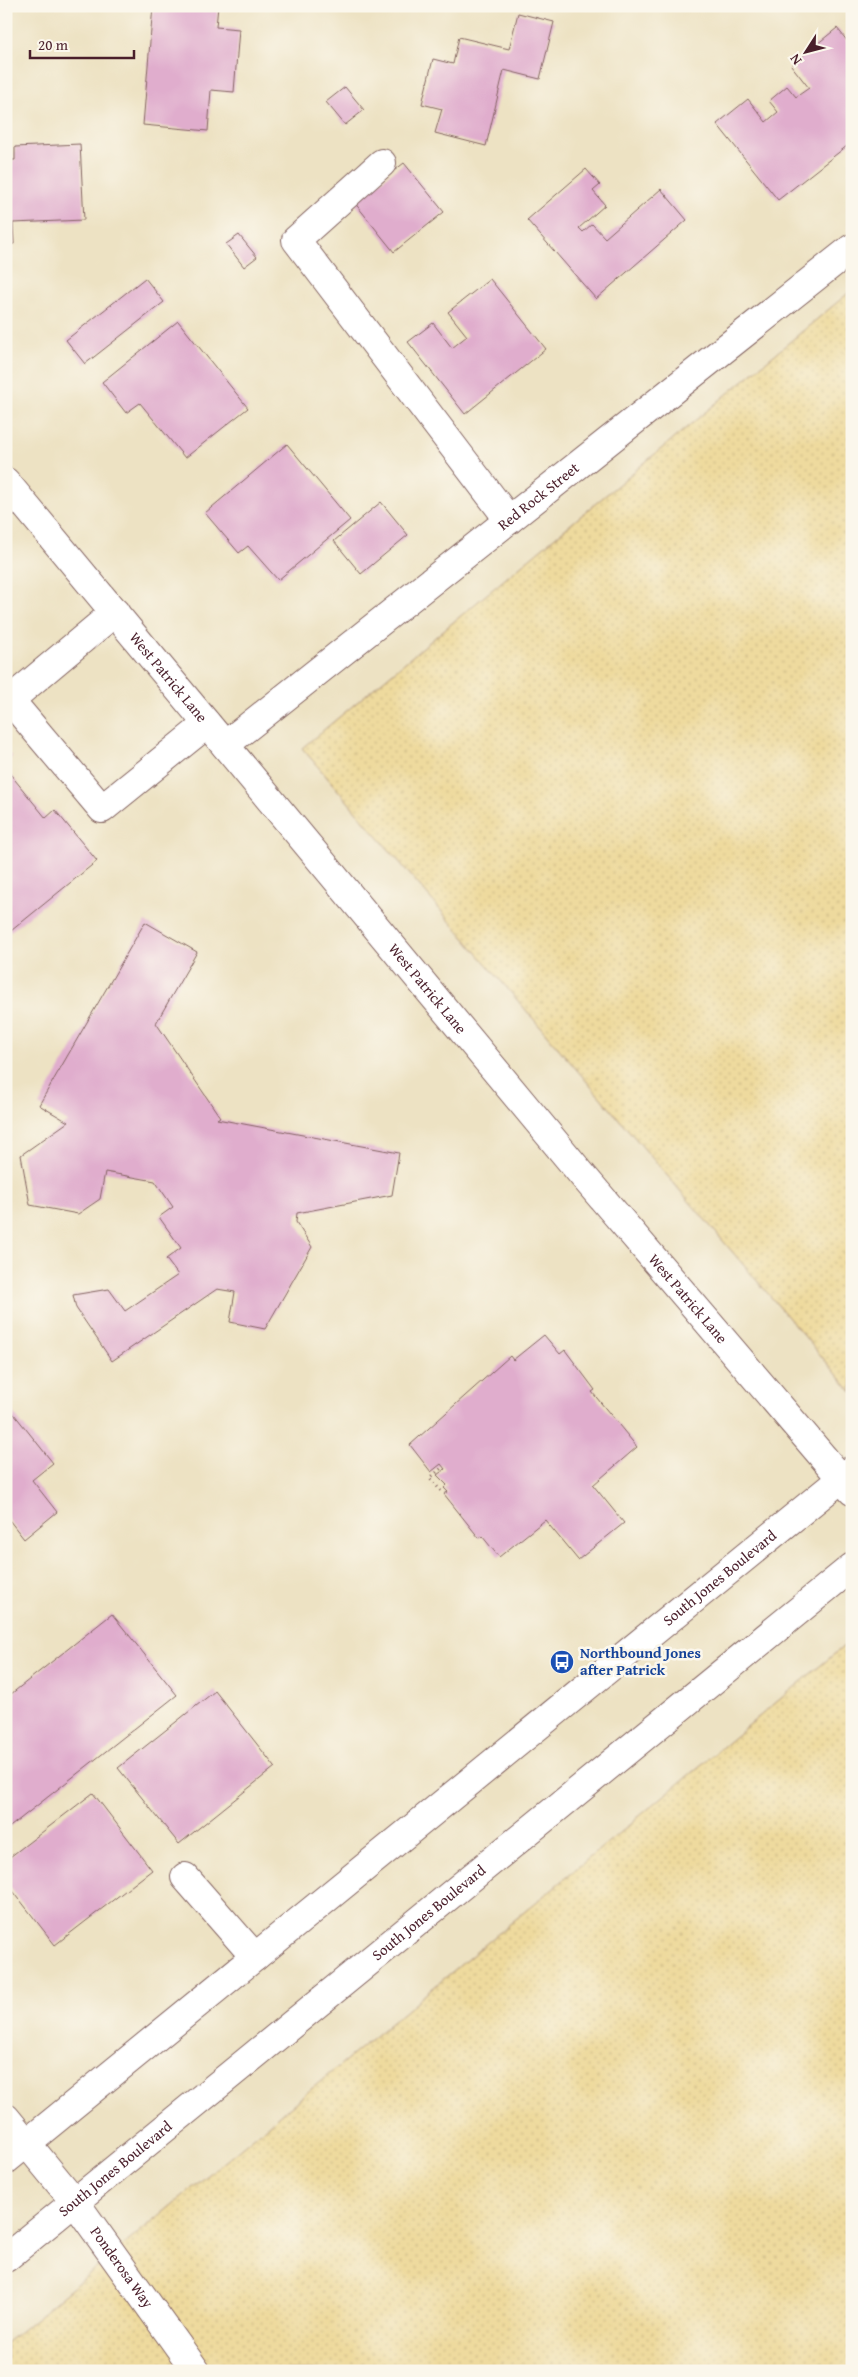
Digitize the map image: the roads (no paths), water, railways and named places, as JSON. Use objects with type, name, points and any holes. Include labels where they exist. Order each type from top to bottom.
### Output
[{"type":"street","points":[[382,163],[296,240],[510,520]]},
{"type":"street","name":"Red Rock Street","points":[[225,746],[852,248]]},
{"type":"street","name":"West Patrick Lane","points":[[6,482],[584,1177],[848,1480]]},
{"type":"street","points":[[115,612],[10,700],[102,809],[207,724]]},
{"type":"street","name":"South Jones Boulevard","points":[[17,2152],[255,1957],[848,1480]]},
{"type":"street","name":"South Jones Boulevard","points":[[6,2258],[852,1567]]},
{"type":"street","points":[[185,1877],[255,1957]]},
{"type":"street","name":"Ponderosa Way","points":[[6,2118],[17,2152],[75,2202],[196,2371]]},
{"type":"place","name":"Northbound Jones after Patrick","points":[[562,1662]]}]
